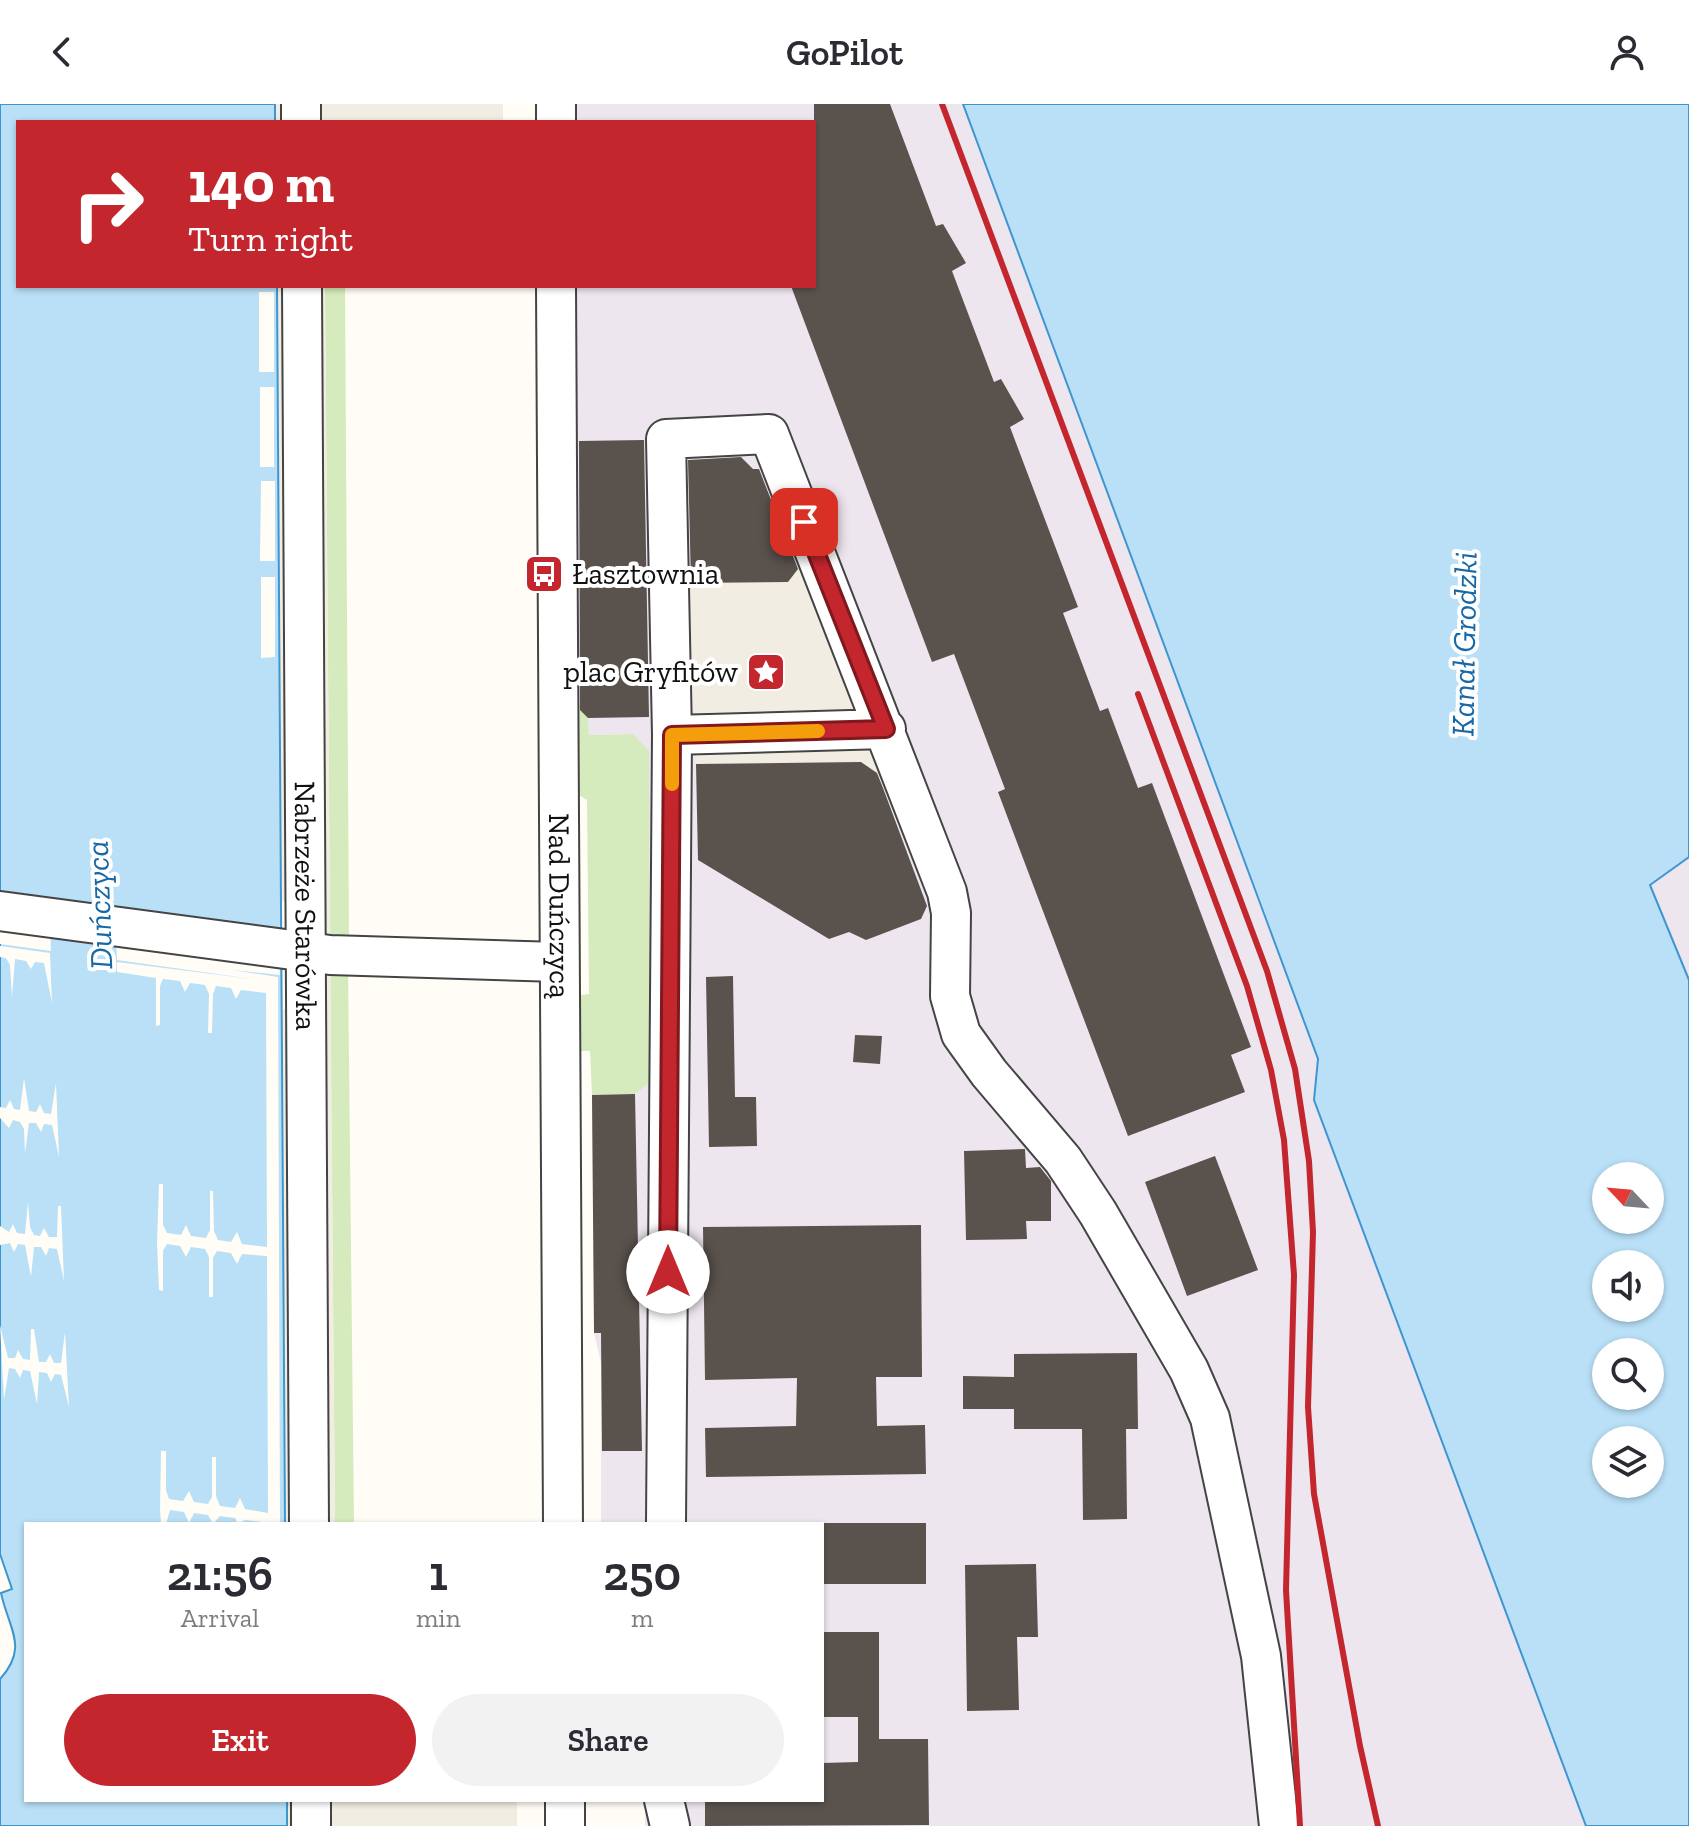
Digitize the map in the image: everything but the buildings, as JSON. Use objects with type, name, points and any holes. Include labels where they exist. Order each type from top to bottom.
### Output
[{"type":"street","name":"Nabrzeże Starówka","points":[[302,288],[293,659],[295,951],[309,1522]]},
{"type":"street","name":"Nad Duńczycą","points":[[556,288],[563,1522]]},
{"type":"street","points":[[666,1522],[672,735],[666,439],[769,434],[947,892],[951,913],[950,996],[961,1034],[1081,1186],[1153,1306],[1210,1418],[1258,1643],[1279,1826]]},
{"type":"street","points":[[672,735],[886,729]]},
{"type":"street","points":[[0,911],[295,951],[559,962]]},
{"type":"street","points":[[311,1802],[311,1826]]},
{"type":"street","points":[[565,1802],[565,1826]]},
{"type":"street","points":[[664,1802],[670,1826]]},
{"type":"shaded area","points":[[275,104],[503,104],[503,120],[275,120]]},
{"type":"shaded area","points":[[569,104],[963,104],[1318,1059],[1314,1100],[1586,1826],[645,1826],[645,1802],[824,1802],[824,1522],[601,1522],[601,1363],[594,1333],[592,1095],[635,1094],[633,734],[589,735],[588,718],[572,705],[558,288],[816,288],[816,120],[568,120]]},
{"type":"shaded area","points":[[277,288],[325,288],[335,1522],[285,1522],[283,1009],[291,1009],[291,902],[282,901]]},
{"type":"shaded area","name":"plac Gryfitów","points":[[800,565],[879,774],[859,761],[696,764],[687,583],[788,582]]},
{"type":"shaded area","points":[[1689,857],[1689,980],[1650,884]]},
{"type":"shaded area","points":[[287,1802],[517,1802],[517,1826],[287,1826]]},
{"type":"green space","points":[[325,288],[345,288],[349,939],[330,940]]},
{"type":"green space","points":[[572,705],[582,705],[588,718],[589,735],[633,734],[649,751],[650,1082],[635,1094],[592,1095],[590,1051],[575,1051],[574,996],[589,994],[587,800],[574,792]]},
{"type":"green space","points":[[348,967],[354,1522],[335,1522],[330,968]]},
{"type":"water","name":"Duńczyca","points":[[0,104],[275,104],[275,120],[16,120],[16,288],[277,288],[285,1522],[24,1522],[24,1802],[287,1802],[287,1826],[0,1826],[0,1679],[9,1668],[15,1647],[1,1593],[12,1589],[0,1554]]},
{"type":"water","name":"Kanał Grodzki","points":[[963,104],[1689,104],[1689,857],[1650,885],[1689,980],[1689,1826],[1586,1826],[1314,1100],[1318,1059]]},
{"type":"pier","points":[[259,292],[274,292],[274,372],[259,372]]},
{"type":"pier","points":[[260,387],[274,387],[274,467],[260,467]]},
{"type":"pier","points":[[261,481],[275,481],[275,561],[260,561]]},
{"type":"pier","points":[[261,577],[275,577],[275,657],[261,658]]},
{"type":"pier","points":[[0,892],[42,898],[279,959],[280,975],[232,970],[278,977],[280,1522],[237,1522],[235,1518],[220,1516],[212,1522],[208,1515],[194,1513],[189,1522],[184,1512],[170,1510],[167,1522],[161,1522],[160,1509],[161,1451],[166,1451],[166,1490],[169,1499],[183,1501],[189,1491],[194,1502],[208,1504],[212,1497],[212,1457],[216,1457],[216,1496],[220,1506],[235,1508],[240,1498],[245,1509],[268,1513],[267,1256],[242,1254],[237,1264],[231,1253],[217,1251],[213,1258],[213,1297],[209,1297],[209,1257],[205,1249],[191,1247],[186,1257],[180,1246],[167,1244],[163,1251],[163,1291],[159,1290],[157,1243],[159,1184],[163,1184],[163,1225],[167,1233],[181,1235],[186,1225],[191,1236],[206,1238],[210,1230],[210,1191],[213,1191],[214,1231],[218,1240],[231,1242],[237,1232],[242,1244],[267,1247],[266,993],[241,990],[236,999],[231,988],[216,986],[212,1033],[208,1033],[209,994],[205,985],[190,983],[185,992],[180,981],[163,979],[160,986],[160,1025],[156,1026],[156,978],[117,972],[117,962],[267,981],[117,960],[116,936],[50,928],[51,951],[0,944]]},
{"type":"pier","points":[[0,946],[50,953],[52,1003],[44,963],[35,962],[31,969],[26,961],[15,959],[12,997],[10,965],[6,958],[0,957]]},
{"type":"pier","points":[[24,1078],[29,1111],[36,1112],[40,1104],[44,1113],[51,1114],[56,1083],[59,1157],[52,1125],[44,1124],[41,1132],[36,1123],[29,1123],[25,1153],[24,1129],[20,1122],[13,1120],[9,1128],[0,1118],[0,1107],[6,1108],[10,1100],[14,1109],[20,1110]]},
{"type":"pier","points":[[28,1202],[30,1227],[34,1235],[40,1236],[44,1228],[49,1237],[57,1237],[58,1206],[61,1206],[64,1281],[57,1249],[49,1248],[46,1256],[41,1247],[34,1247],[31,1277],[25,1245],[18,1244],[14,1252],[10,1243],[0,1245],[0,1226],[9,1232],[13,1224],[17,1233],[25,1234]]},
{"type":"pier","points":[[0,1325],[8,1358],[15,1358],[18,1350],[23,1359],[30,1360],[31,1329],[34,1329],[39,1362],[46,1362],[50,1354],[54,1363],[61,1363],[65,1332],[69,1407],[61,1375],[55,1374],[51,1382],[47,1373],[39,1372],[37,1404],[30,1371],[23,1370],[20,1378],[15,1369],[9,1368],[4,1400]]},
{"type":"railway","points":[[942,104],[1267,971],[1295,1069],[1309,1161],[1313,1232],[1308,1407],[1314,1494],[1360,1746],[1378,1826]]},
{"type":"railway","points":[[1138,694],[1247,986],[1271,1070],[1284,1140],[1294,1275],[1286,1590],[1300,1826]]},
{"type":"slow traffic","points":[[672,784],[672,735],[818,731]]},
{"type":"place","name":"Łasztownia","points":[[544,574]]},
{"type":"place","name":"plac Gryfitów","points":[[766,672]]},
{"type":"route","points":[[668,1272],[672,735],[886,729],[804,522]]}]
